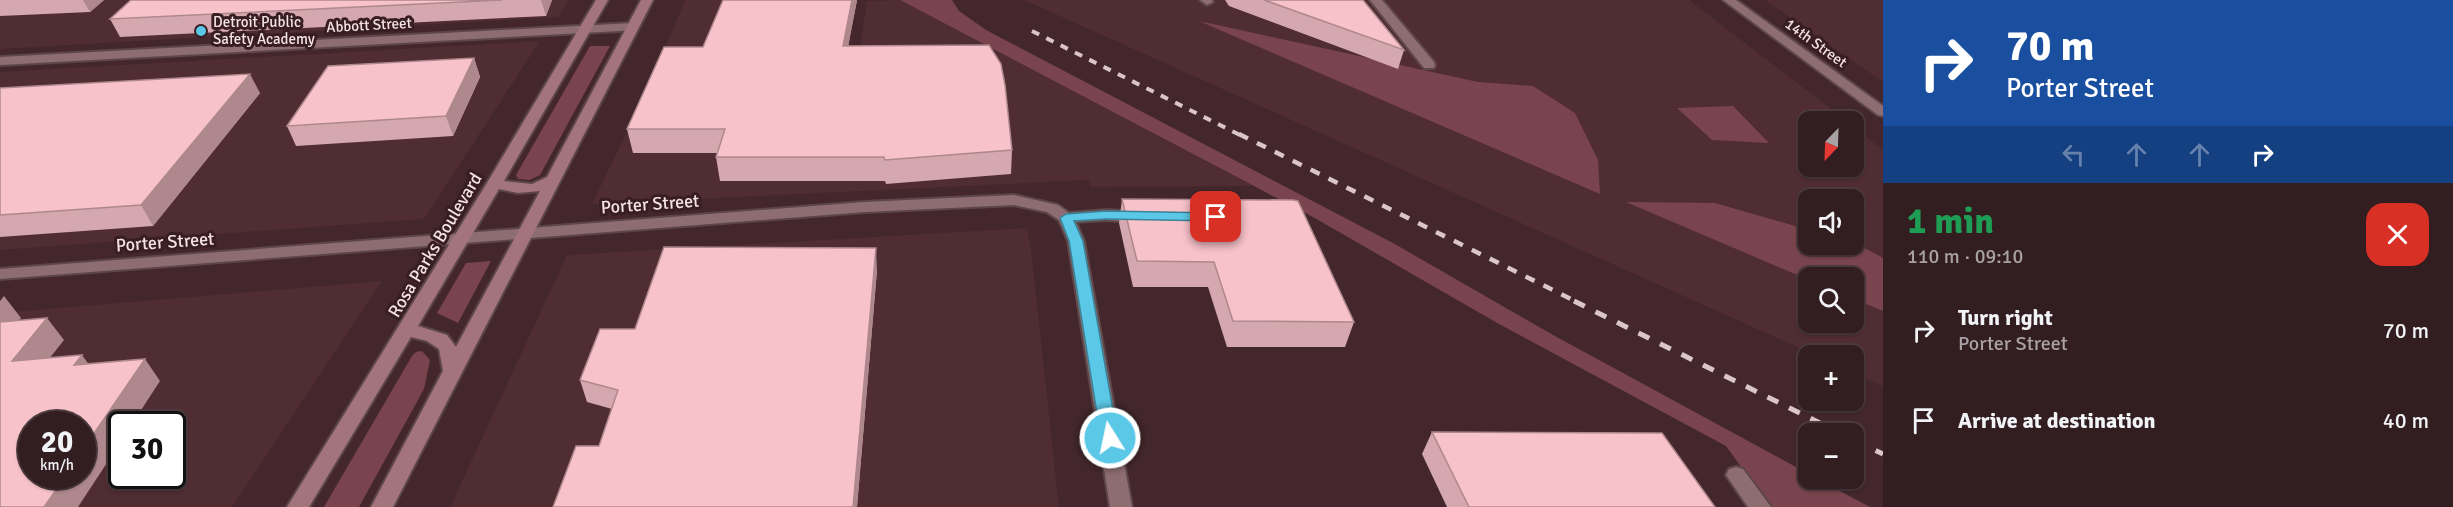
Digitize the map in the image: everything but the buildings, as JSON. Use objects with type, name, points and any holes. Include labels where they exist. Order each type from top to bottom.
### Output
[{"type":"main road","name":"Rosa Parks Boulevard","points":[[298,507],[495,183],[602,0]]},
{"type":"main road","points":[[382,507],[647,0]]},
{"type":"main road","points":[[495,183],[513,189],[526,189],[542,187],[553,180]]},
{"type":"main road","points":[[406,330],[427,333],[437,337],[448,346],[453,357],[453,374]]},
{"type":"street","points":[[1376,0],[1429,65]]},
{"type":"street","name":"14th Street","points":[[1729,0],[1883,112]]},
{"type":"street","name":"Abbott Street","points":[[0,61],[633,27]]},
{"type":"street","name":"Porter Street","points":[[0,274],[865,207],[1014,200],[1052,208],[1066,218],[1106,215],[1157,217]]},
{"type":"street","points":[[1066,218],[1076,241],[1121,507]]},
{"type":"street","points":[[1736,475],[1760,507]]},
{"type":"shaded area","name":"Detroit Public Safety Academy","points":[[0,0],[569,0],[558,17],[0,49]]},
{"type":"shaded area","points":[[685,0],[857,0],[845,68],[857,68],[867,1],[900,0],[1253,186],[1091,187],[1088,180],[592,204],[657,69]]},
{"type":"shaded area","points":[[900,0],[952,0],[959,11],[986,30],[1393,243],[1553,335],[1798,468],[1798,489],[1836,489],[1870,507],[1770,507],[1726,446],[1499,324],[1313,217]]},
{"type":"shaded area","points":[[1024,0],[1689,0],[1834,111],[1798,111],[1798,177],[1864,177],[1864,135],[1883,150],[1883,386],[1864,377],[1864,345],[1798,345],[1798,347]]},
{"type":"shaded area","points":[[1765,0],[1883,0],[1883,82]]},
{"type":"shaded area","points":[[1199,21],[1478,82],[1533,86],[1575,113],[1598,160],[1600,194]]},
{"type":"shaded area","points":[[540,41],[424,219],[0,250],[0,72]]},
{"type":"shaded area","points":[[590,46],[610,46],[540,175],[530,180],[518,179],[516,175]]},
{"type":"shaded area","points":[[1733,106],[1769,143],[1712,140],[1677,108]]},
{"type":"shaded area","points":[[1626,202],[1715,203],[1798,227],[1798,255],[1864,255],[1864,248],[1883,258],[1883,311],[1864,303],[1864,267],[1798,267],[1798,275]]},
{"type":"shaded area","points":[[1027,228],[1059,507],[450,507],[567,255]]},
{"type":"shaded area","points":[[491,261],[458,323],[437,313],[466,263]]},
{"type":"shaded area","points":[[382,281],[232,507],[0,507],[0,313]]},
{"type":"shaded area","points":[[422,351],[430,360],[424,389],[359,507],[324,507],[412,356]]},
{"type":"railway","points":[[1032,31],[1242,136]]},
{"type":"railway","points":[[1239,134],[1577,302]]},
{"type":"railway","points":[[1574,301],[1820,423]]},
{"type":"railway","points":[[1864,445],[1883,454]]},
{"type":"place","name":"Detroit Public Safety Academy","points":[[201,31]]},
{"type":"route","points":[[1110,438],[1076,241],[1066,218],[1106,215],[1216,217]]}]
